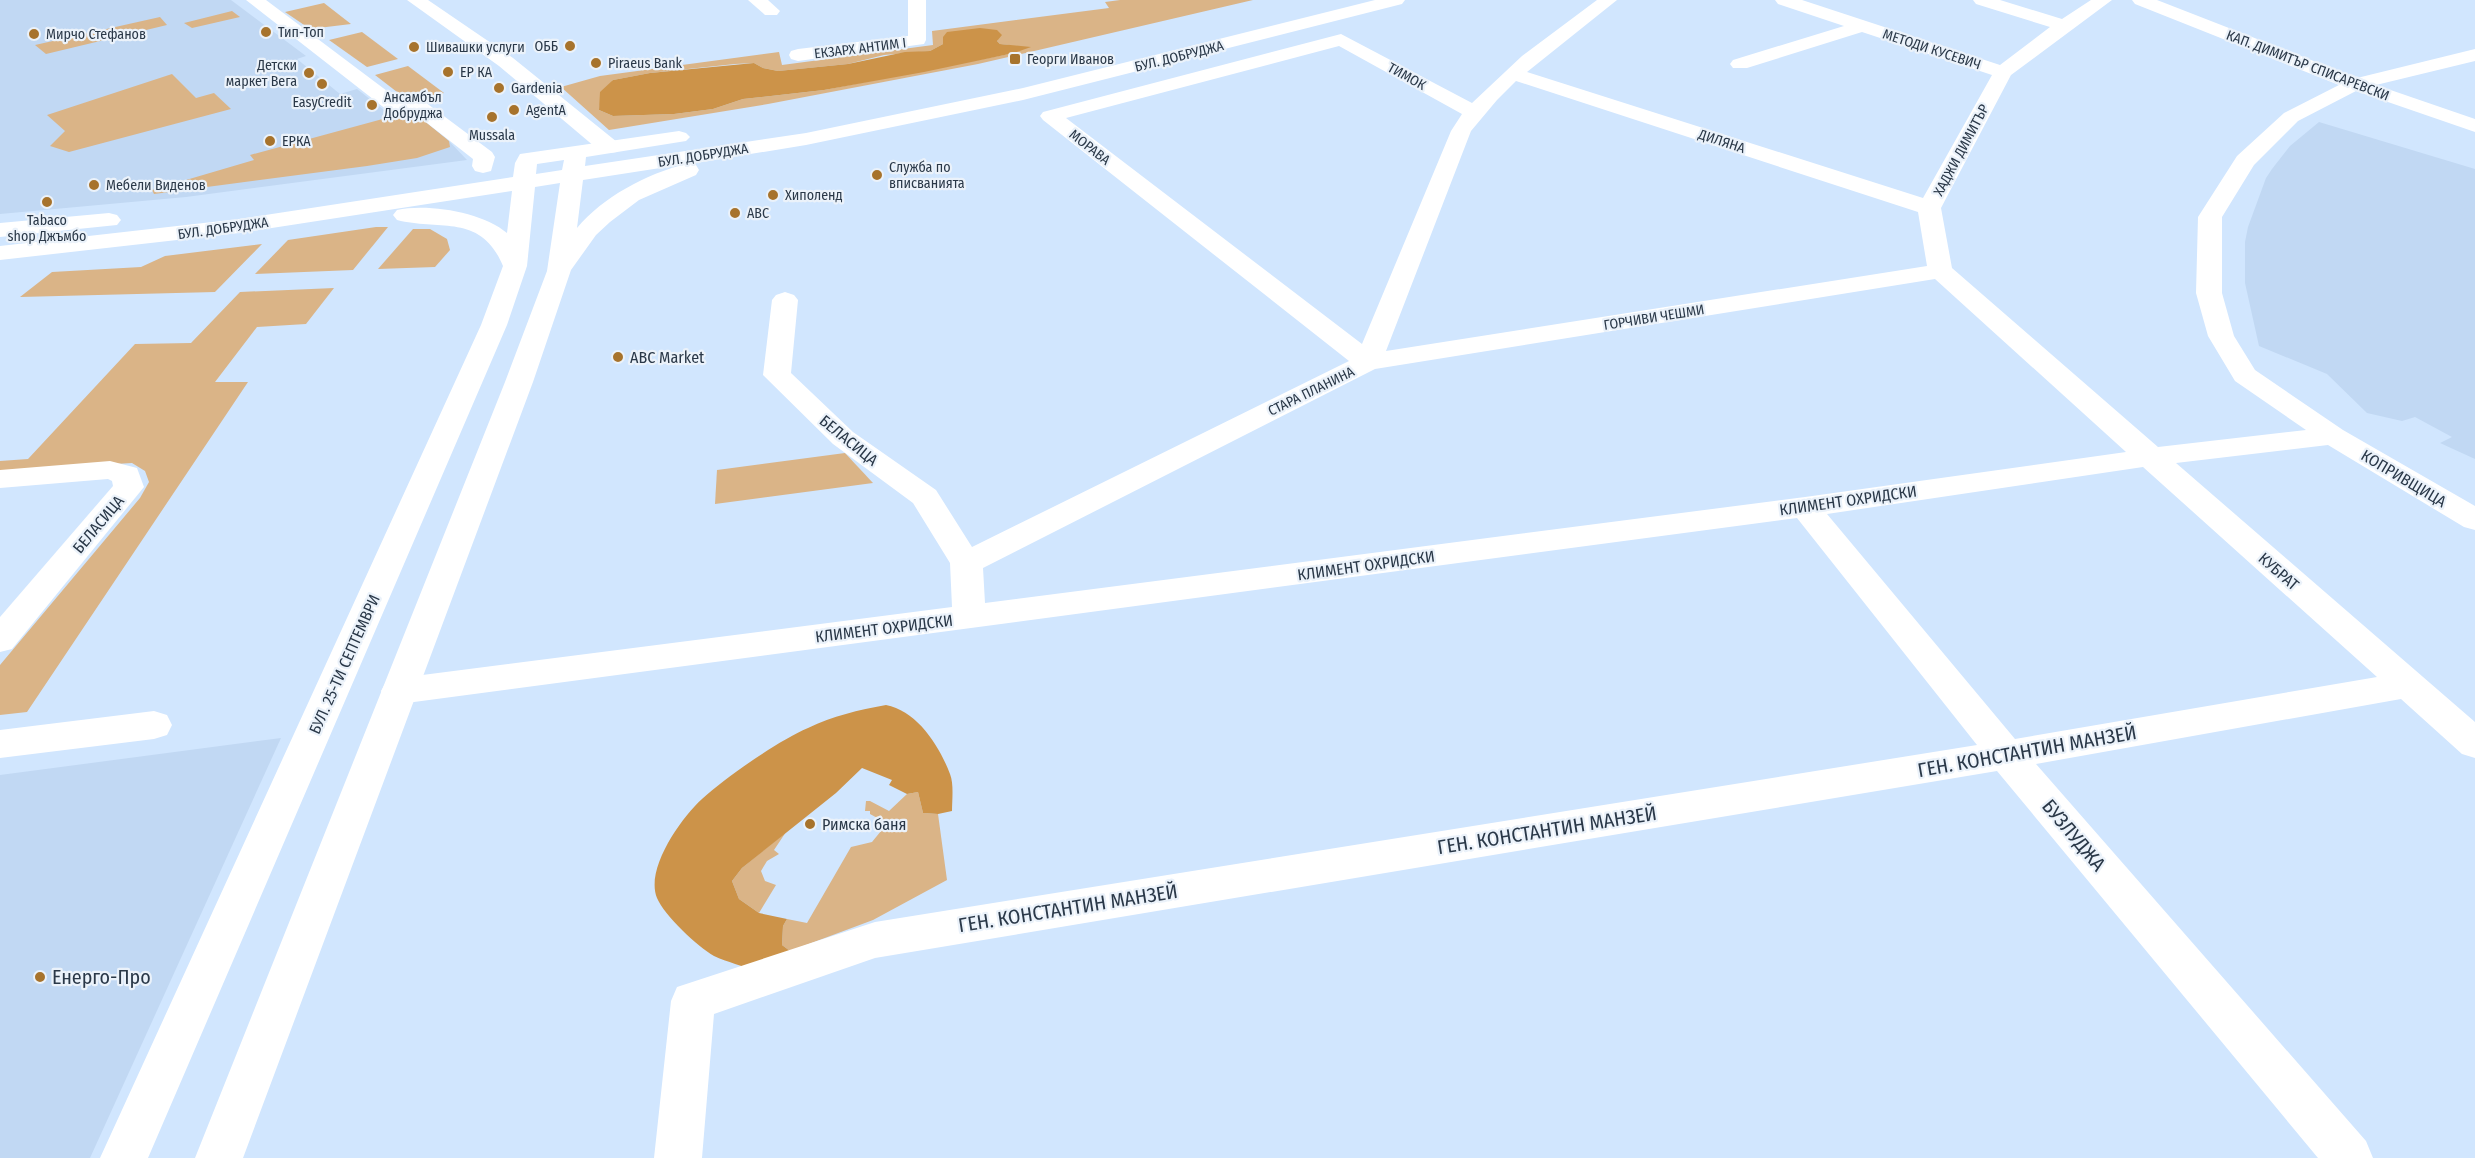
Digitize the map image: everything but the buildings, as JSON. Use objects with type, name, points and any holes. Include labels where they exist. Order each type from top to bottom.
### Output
[{"type":"street","points":[[255,0],[394,106],[418,106],[484,158],[483,166]]},
{"type":"street","points":[[416,0],[506,62],[609,147]]},
{"type":"street","name":"ЕКЗАРХ АНТИМ I","points":[[798,55],[917,40],[917,0]]},
{"type":"street","name":"БУЛ. ДОБРУДЖА","points":[[460,170],[483,166],[572,176],[806,139],[1023,94],[1396,0]]},
{"type":"street","name":"СТАРА ПЛАНИНА","points":[[966,563],[1368,362],[1461,131],[1473,112],[1566,31],[1608,0]]},
{"type":"street","name":"МЕТОДИ КУСЕВИЧ","points":[[1784,0],[2003,72]]},
{"type":"street","points":[[1982,0],[2064,25]]},
{"type":"street","name":"ХАДЖИ ДИМИТЪР","points":[[1940,271],[1929,208],[2003,72],[2064,25],[2103,0]]},
{"type":"street","name":"КАП. ДИМИТЪР СПИСАРЕВСКИ","points":[[2141,0],[2355,84],[2475,126]]},
{"type":"street","name":"МЕТОДИ КУСЕВИЧ","points":[[1740,64],[1862,26]]},
{"type":"street","name":"ТИМОК","points":[[1341,40],[1473,112]]},
{"type":"street","name":"МОРАВА","points":[[1341,40],[1050,116],[1368,362]]},
{"type":"street","name":"КОПРИВЩИЦА","points":[[2475,55],[2355,84],[2291,117],[2245,161],[2210,217],[2209,293],[2222,336],[2244,375],[2333,436],[2475,520]]},
{"type":"street","name":"ДИЛЯНА","points":[[1515,74],[1929,208]]},
{"type":"street","name":"БУЛ. ДОБРУДЖА","points":[[0,253],[526,171],[575,152],[698,134]]},
{"type":"street","points":[[219,1158],[519,382],[559,271],[578,238],[598,217],[652,184],[687,170],[806,139]]},
{"type":"street","points":[[559,271],[575,152]]},
{"type":"street","name":"БУЛ. 25-ТИ СЕПТЕМВРИ","points":[[124,1158],[467,391],[494,325],[515,266],[526,171]]},
{"type":"street","name":"БУЛ. ДОБРУДЖА","points":[[260,201],[424,176]]},
{"type":"street","points":[[237,215],[397,215],[453,218],[492,232],[504,244],[515,266]]},
{"type":"street","name":"БУЛ. ДОБРУДЖА","points":[[0,230],[237,215]]},
{"type":"street","name":"ГОРЧИВИ ЧЕШМИ","points":[[1368,362],[1940,271]]},
{"type":"street","name":"КУБРАТ","points":[[1940,271],[2475,744]]},
{"type":"street","name":"БЕЛАСИЦА","points":[[785,300],[777,375],[843,438],[925,497],[966,563]]},
{"type":"street","name":"КЛИМЕНТ ОХРИДСКИ","points":[[399,692],[1805,507],[2151,457],[2333,436]]},
{"type":"street","name":"БЕЛАСИЦА","points":[[0,479],[110,470],[126,475],[129,487],[0,640]]},
{"type":"street","name":"БУЗЛУДЖА","points":[[1805,507],[2006,755],[2349,1158]]},
{"type":"street","points":[[966,563],[969,617]]},
{"type":"street","name":"ГЕН. КОНСТАНТИН МАНЗЕЙ","points":[[678,1158],[693,1001],[875,940],[2006,755],[2408,685]]},
{"type":"street","points":[[0,744],[154,725]]},
{"type":"shaded area","points":[[0,0],[231,0],[306,56],[297,59],[340,94],[357,89],[384,110],[412,111],[449,141],[467,160],[186,197],[0,214]]},
{"type":"shaded area","points":[[1253,0],[978,64],[768,104],[609,130],[561,87],[600,76],[779,52],[782,65],[933,45],[932,31],[1109,8],[1105,2]],"holes":[[[999,37],[997,41],[1000,44],[1009,45],[1014,53],[824,90],[743,99],[713,109],[674,114],[613,116],[599,110],[601,98],[613,80],[650,73],[754,63],[763,68],[778,71],[848,64],[884,55],[930,51],[943,44]]]},
{"type":"shaded area","points":[[324,3],[351,24],[310,29],[285,12]]},
{"type":"shaded area","points":[[232,11],[240,17],[192,28],[184,23]]},
{"type":"shaded area","points":[[160,17],[167,25],[46,54],[35,45]]},
{"type":"shaded area","points":[[980,28],[997,30],[1002,35],[997,41],[1000,44],[1031,47],[1014,53],[924,72],[824,90],[743,99],[713,109],[674,114],[613,116],[599,110],[600,92],[613,80],[650,73],[754,63],[763,68],[778,71],[848,64],[905,52],[930,51],[943,44],[943,37],[947,32]]},
{"type":"shaded area","points":[[362,32],[398,59],[367,67],[329,40]]},
{"type":"shaded area","points":[[408,66],[444,93],[410,102],[375,75]]},
{"type":"shaded area","points":[[172,74],[196,98],[214,93],[231,109],[69,152],[50,146],[65,131],[47,115]]},
{"type":"shaded area","points":[[412,111],[449,141],[450,147],[417,158],[367,166],[154,194],[152,190],[254,160],[250,155]]},
{"type":"shaded area","points":[[2319,122],[2475,169],[2475,459],[2440,443],[2452,437],[2415,417],[2402,421],[2367,413],[2327,374],[2259,346],[2245,283],[2245,242],[2248,227],[2266,178],[2272,169],[2290,146]]},
{"type":"shaded area","points":[[388,227],[353,270],[255,274],[288,240]]},
{"type":"shaded area","points":[[413,229],[430,229],[447,239],[450,250],[435,267],[378,269]]},
{"type":"shaded area","points":[[262,244],[215,292],[20,297],[52,272],[141,267],[165,256]]},
{"type":"shaded area","points":[[334,288],[306,324],[257,327],[215,382],[248,382],[27,712],[0,715],[0,665],[140,498],[149,482],[145,471],[132,463],[0,471],[0,461],[28,459],[135,344],[191,343],[240,292]]},
{"type":"shaded area","points":[[845,453],[873,483],[715,504],[717,470]]},
{"type":"shaded area","points":[[886,705],[908,714],[925,731],[940,752],[951,778],[952,811],[938,814],[923,813],[918,792],[907,794],[889,785],[892,780],[862,768],[836,793],[742,868],[732,881],[739,899],[759,913],[787,919],[783,926],[782,945],[790,951],[757,971],[707,952],[682,930],[657,898],[656,873],[660,859],[684,818],[725,780],[782,742],[827,720]]},
{"type":"shaded area","points":[[281,738],[90,1158],[0,1158],[0,775]]},
{"type":"shaded area","points":[[918,792],[923,813],[938,814],[947,880],[873,920],[790,951],[782,945],[783,926],[787,919],[807,923],[851,847],[872,842],[881,831],[881,820],[870,814],[870,811],[865,811],[866,801],[889,811],[907,794]]},
{"type":"shaded area","points":[[786,832],[774,850],[779,854],[767,861],[761,871],[765,881],[776,885],[759,913],[739,899],[732,881],[742,868]]},
{"type":"place","name":"Тип-Топ","points":[[266,32]]},
{"type":"place","name":"Мирчо Стефанов","points":[[34,34]]},
{"type":"place","name":"ОББ","points":[[570,46]]},
{"type":"place","name":"Шивашки услуги","points":[[414,47]]},
{"type":"place","name":"Георги Иванов","points":[[1015,59]]},
{"type":"place","name":"Piraeus Bank","points":[[596,63]]},
{"type":"place","name":"ЕР КА","points":[[448,72]]},
{"type":"place","name":"Детски маркет Вега","points":[[309,73]]},
{"type":"place","name":"EasyCredit","points":[[322,84]]},
{"type":"place","name":"Gardenia","points":[[499,88]]},
{"type":"place","name":"Ансамбъл Добруджа","points":[[372,105]]},
{"type":"place","name":"AgentA","points":[[514,110]]},
{"type":"place","name":"Mussala","points":[[492,117]]},
{"type":"place","name":"ЕРКА","points":[[270,141]]},
{"type":"place","name":"Служба по вписванията","points":[[877,175]]},
{"type":"place","name":"Мебели Виденов","points":[[94,185]]},
{"type":"place","name":"Хиполенд","points":[[773,195]]},
{"type":"place","name":"Tabaco shop Джъмбо","points":[[47,202]]},
{"type":"place","name":"ABC","points":[[735,213]]},
{"type":"place","name":"ABC Market","points":[[618,357]]},
{"type":"place","name":"Римска баня","points":[[810,824]]},
{"type":"place","name":"Енерго-Про","points":[[40,977]]}]
